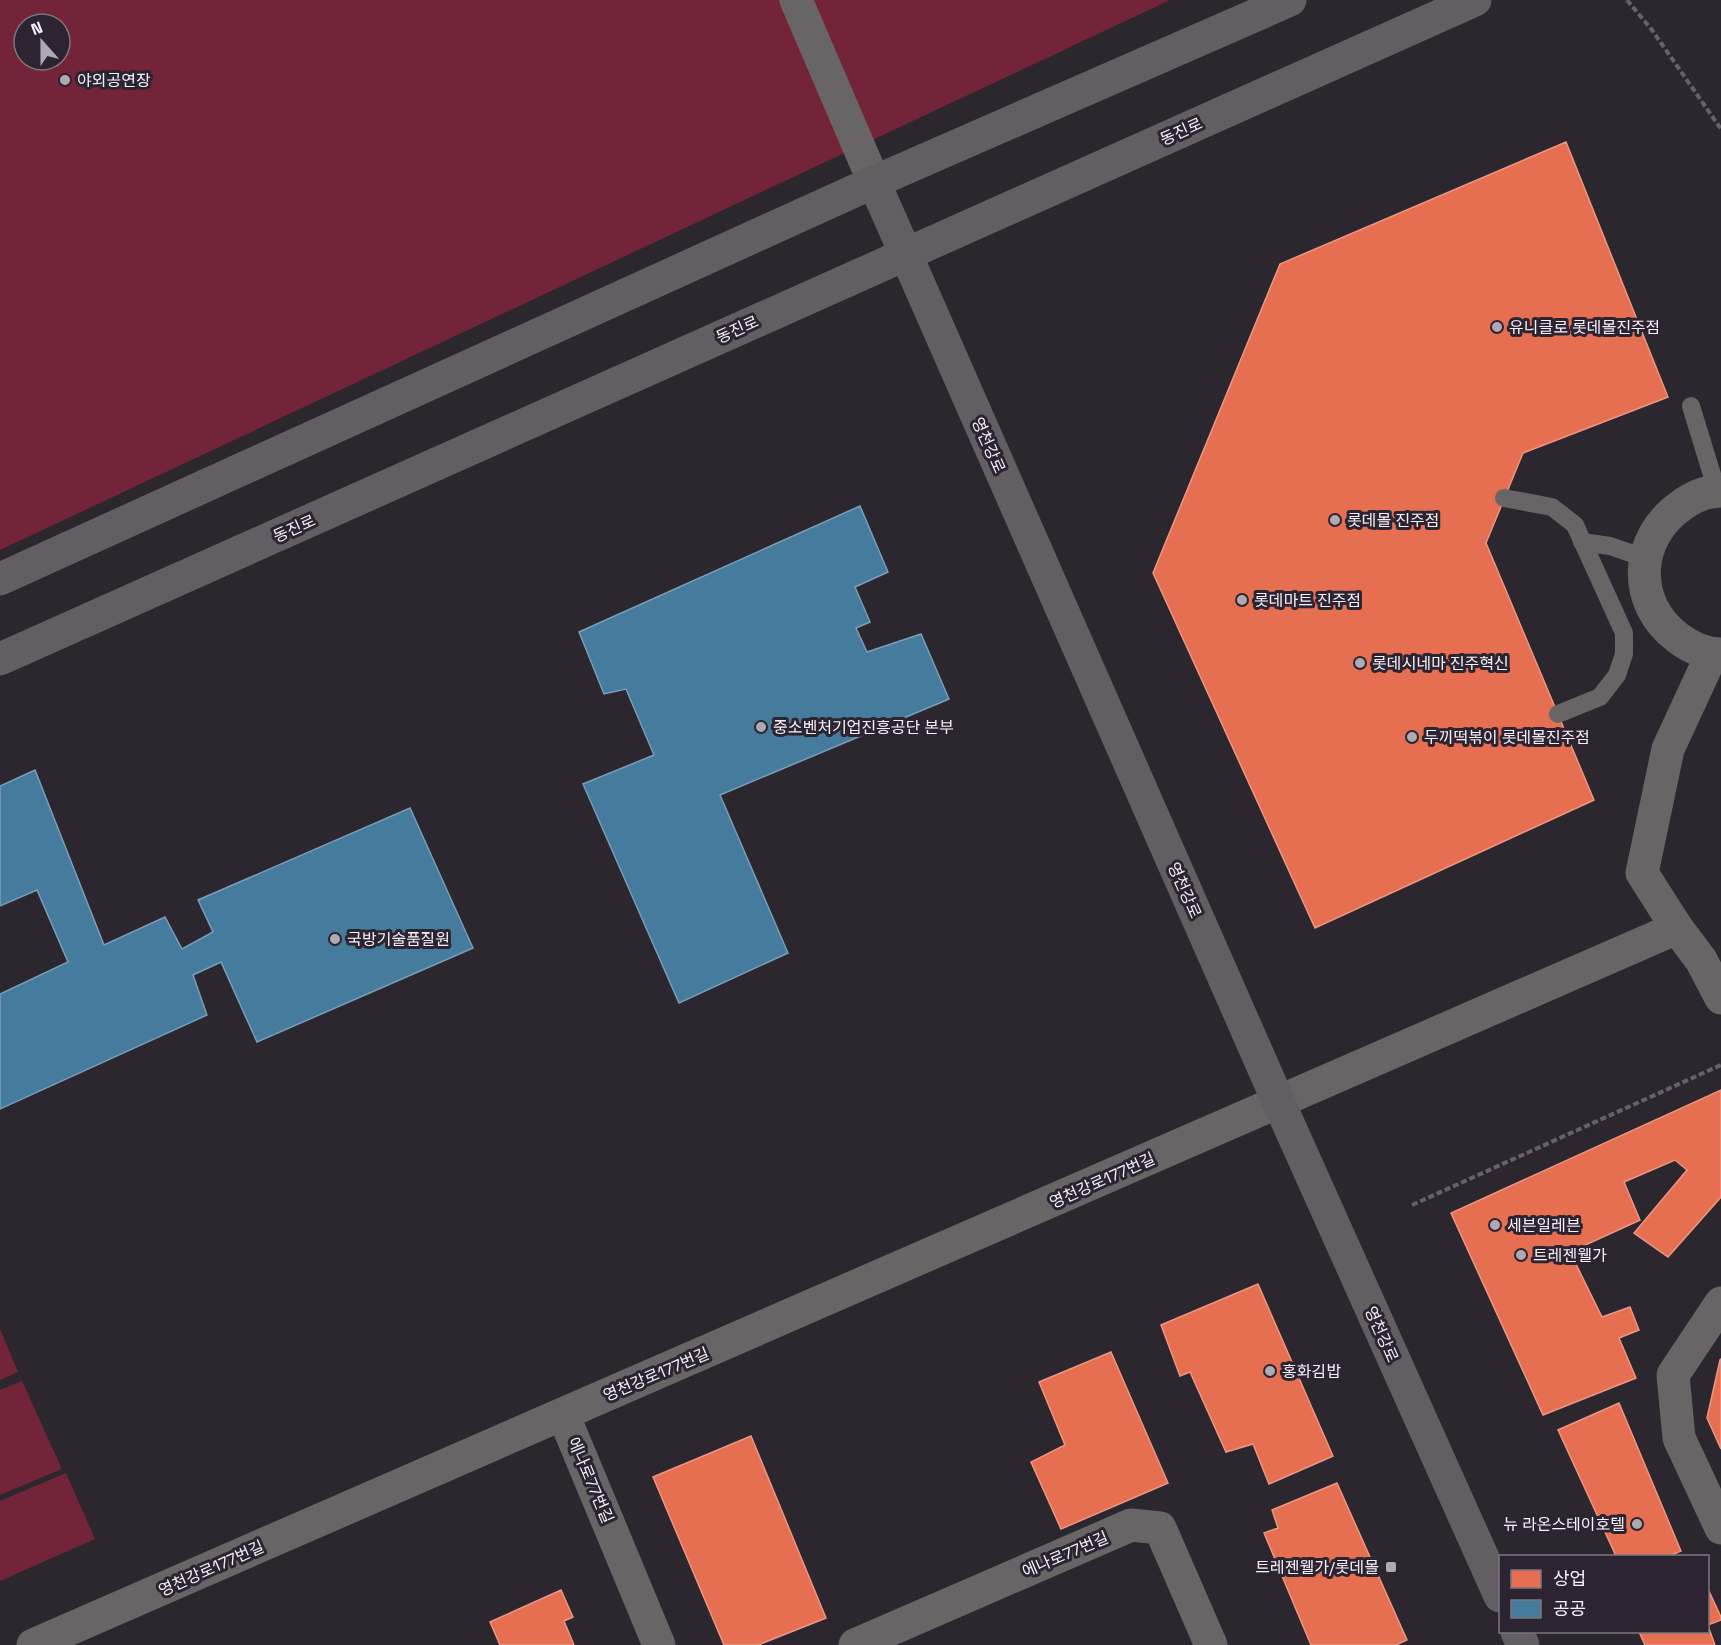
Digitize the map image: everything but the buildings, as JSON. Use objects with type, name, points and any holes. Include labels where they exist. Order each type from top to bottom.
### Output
[{"type":"street","points":[[796,0],[874,182]]},
{"type":"street","points":[[0,579],[874,182],[1290,0]]},
{"type":"street","name":"동진로","points":[[0,659],[1475,0]]},
{"type":"street","name":"영천강로","points":[[874,182],[1279,1103],[1499,1594]]},
{"type":"street","points":[[1719,491],[1692,498],[1670,513],[1654,533],[1645,558],[1644,584],[1652,609],[1667,630],[1688,645],[1717,654],[1668,749],[1642,873],[1677,928],[1701,960],[1721,998]]},
{"type":"street","name":"영천강로177번길","points":[[33,1645],[1677,928]]},
{"type":"street","points":[[1721,1303],[1673,1375],[1679,1438],[1721,1528]]},
{"type":"street","name":"에나로77번길","points":[[563,1414],[659,1645]]},
{"type":"street","name":"에나로77번길","points":[[855,1645],[1131,1526],[1160,1528],[1211,1645]]},
{"type":"lane","points":[[1691,406],[1719,491]]},
{"type":"lane","points":[[1504,498],[1552,507],[1575,525],[1624,633],[1624,654],[1617,675],[1600,697],[1558,714]]},
{"type":"lane","points":[[1582,542],[1610,546],[1645,558]]},
{"type":"path","points":[[1627,0],[1652,30],[1721,129]]},
{"type":"path","points":[[1412,1205],[1721,1065]]},
{"type":"shaded area","points":[[0,0],[1170,0],[0,550]]},
{"type":"shaded area","points":[[0,1329],[18,1372],[0,1380]]},
{"type":"shaded area","points":[[22,1381],[62,1469],[0,1495],[0,1390]]},
{"type":"shaded area","points":[[66,1473],[95,1539],[0,1581],[0,1501]]},
{"type":"place","name":"야외공연장","points":[[65,80]]},
{"type":"place","name":"유니클로 롯데몰진주점","points":[[1497,327]]},
{"type":"place","name":"롯데몰 진주점","points":[[1335,520]]},
{"type":"place","name":"롯데마트 진주점","points":[[1242,600]]},
{"type":"place","name":"롯데시네마 진주혁신","points":[[1360,663]]},
{"type":"place","name":"중소벤처기업진흥공단 본부","points":[[761,727]]},
{"type":"place","name":"두끼떡볶이 롯데몰진주점","points":[[1412,737]]},
{"type":"place","name":"국방기술품질원","points":[[335,939]]},
{"type":"place","name":"세븐일레븐","points":[[1495,1225]]},
{"type":"place","name":"트레젠웰가","points":[[1521,1255]]},
{"type":"place","name":"홍화김밥","points":[[1270,1371]]},
{"type":"place","name":"뉴 라온스테이호텔","points":[[1637,1524]]},
{"type":"place","name":"트레젠웰가/롯데몰","points":[[1391,1567]]}]
